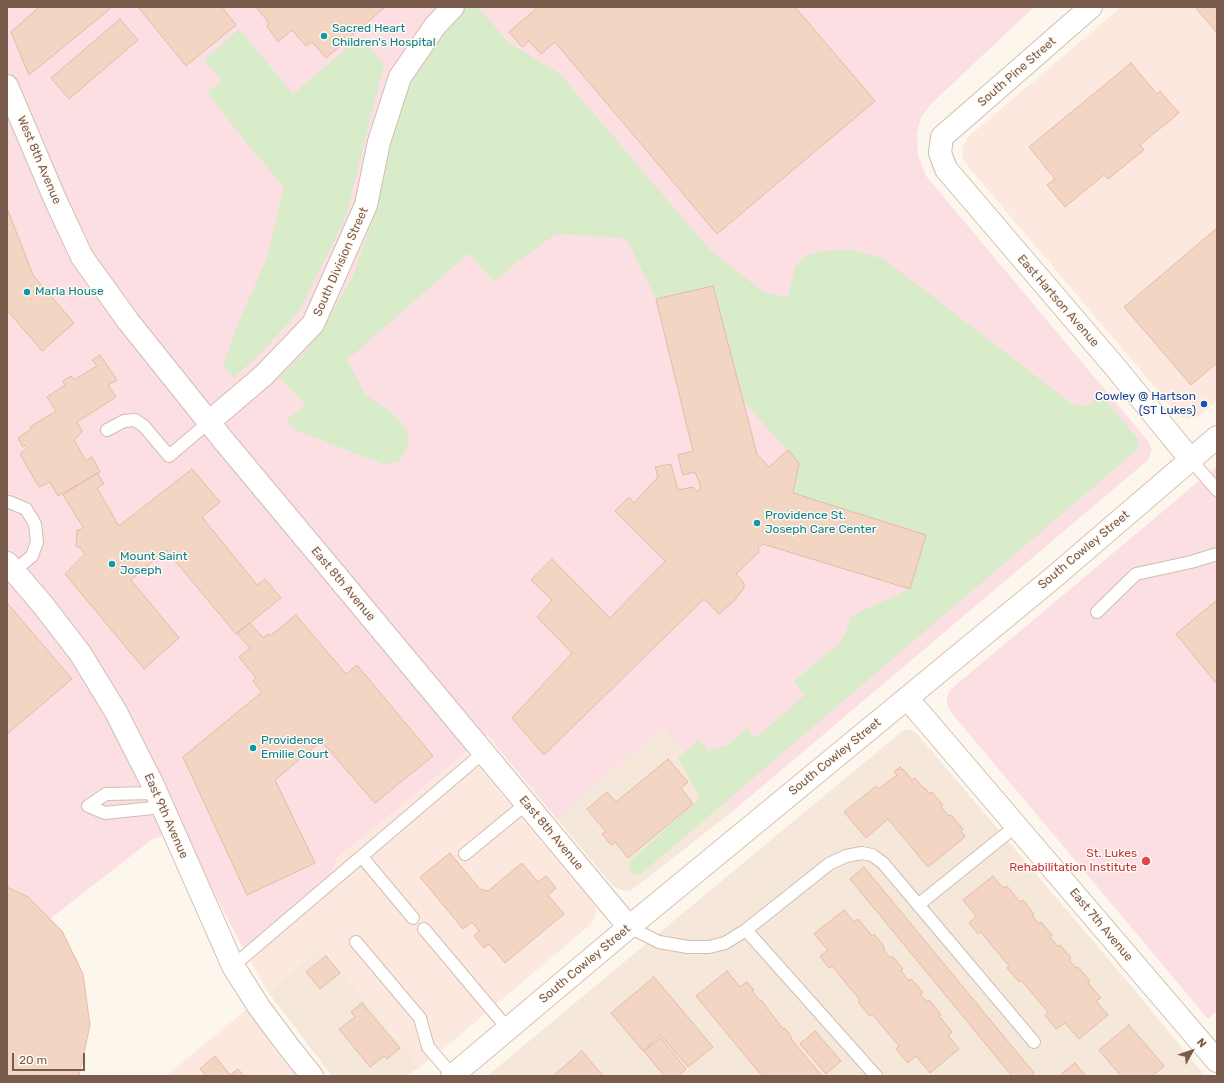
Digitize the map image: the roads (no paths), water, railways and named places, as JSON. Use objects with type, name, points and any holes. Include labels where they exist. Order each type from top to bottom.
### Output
[{"type":"street","name":"South Division Street","points":[[209,422],[264,375],[313,324],[366,205],[379,142],[400,77],[435,26],[453,7]]},
{"type":"street","name":"South Pine Street","points":[[942,137],[1090,7]]},
{"type":"street","name":"West 8th Avenue","points":[[7,86],[70,233]]},
{"type":"street","name":"East Hartson Avenue","points":[[942,137],[940,153],[946,169],[1115,367],[1191,460]]},
{"type":"street","name":"East 8th Avenue","points":[[70,233],[82,257],[128,321],[209,422],[629,927]]},
{"type":"street","name":"South Cowley Street","points":[[452,1076],[629,927],[1048,582],[1217,437]]},
{"type":"street","name":"East 9th Avenue","points":[[11,567],[80,653],[116,712],[159,800],[233,966],[259,1007],[312,1076]]},
{"type":"street","name":"East 7th Avenue","points":[[907,698],[1217,1061]]},
{"type":"lane","points":[[107,430],[124,421],[135,420],[144,426],[169,456],[209,422]]},
{"type":"lane","points":[[1191,460],[1217,490]]},
{"type":"lane","points":[[7,502],[26,509],[35,524],[37,542],[32,556],[11,567]]},
{"type":"lane","points":[[1097,612],[1136,574],[1191,562],[1217,554]]},
{"type":"lane","points":[[233,966],[484,752]]},
{"type":"lane","points":[[465,854],[526,804]]},
{"type":"lane","points":[[918,904],[1016,826]]},
{"type":"lane","points":[[629,927],[659,942],[688,947],[709,946],[725,943],[746,930],[829,864],[846,856],[862,853],[872,855],[883,863],[1034,1042]]},
{"type":"lane","points":[[362,857],[413,918]]},
{"type":"lane","points":[[424,929],[508,1029]]},
{"type":"lane","points":[[746,930],[876,1076]]},
{"type":"lane","points":[[356,942],[420,1018],[428,1047],[452,1076]]},
{"type":"place","name":"Sacred Heart Children's Hospital","points":[[324,36]]},
{"type":"place","name":"Marla House","points":[[27,292]]},
{"type":"place","name":"Cowley @ Hartson (ST Lukes)","points":[[1204,404]]},
{"type":"place","name":"Providence St. Joseph Care Center","points":[[757,523]]},
{"type":"place","name":"Mount Saint Joseph","points":[[112,564]]},
{"type":"place","name":"Providence Emilie Court","points":[[253,748]]},
{"type":"place","name":"St. Lukes Rehabilitation Institute","points":[[1146,861]]}]
